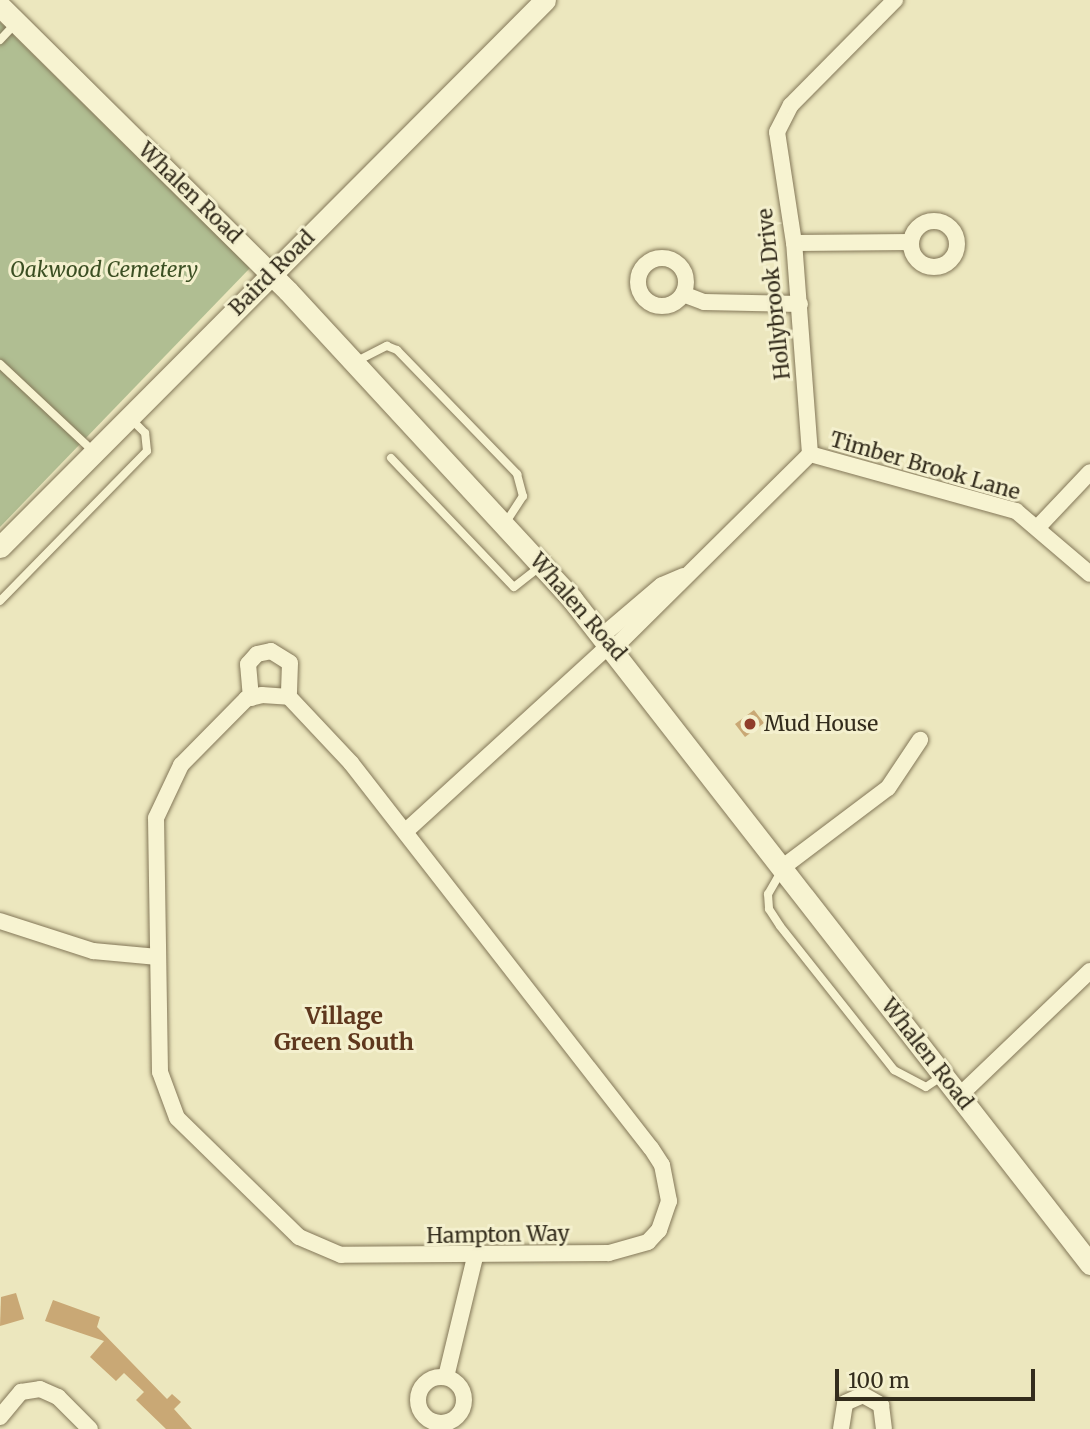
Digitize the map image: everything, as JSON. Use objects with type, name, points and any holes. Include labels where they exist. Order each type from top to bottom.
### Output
[{"type":"street","name":"Baird Road","points":[[0,547],[545,0]]},
{"type":"street","name":"Hollybrook Drive","points":[[810,454],[794,243],[779,160],[782,118],[895,0]]},
{"type":"street","name":"Whalen Road","points":[[0,6],[271,273],[505,524],[609,642],[1090,1264]]},
{"type":"street","points":[[794,243],[911,243]]},
{"type":"street","points":[[683,294],[704,302],[800,304]]},
{"type":"street","points":[[407,830],[609,642],[662,585],[683,576],[810,454]]},
{"type":"street","name":"Timber Brook Lane","points":[[810,454],[996,504],[1039,526],[1090,574]]},
{"type":"street","points":[[1039,526],[1090,472]]},
{"type":"street","points":[[271,651],[290,663],[289,696],[251,698],[248,664],[257,654],[271,651]]},
{"type":"street","name":"Hampton Way","points":[[251,698],[181,765],[161,799],[154,845],[160,1072],[168,1101],[183,1126],[289,1228],[306,1241],[341,1255],[475,1257],[635,1248],[659,1230],[668,1185],[651,1148],[407,830],[289,696]]},
{"type":"street","points":[[783,867],[888,788],[919,740]]},
{"type":"street","points":[[0,921],[93,951],[158,957]]},
{"type":"street","points":[[959,1096],[1090,971]]},
{"type":"street","points":[[446,1377],[475,1257]]},
{"type":"street","points":[[0,1417],[21,1392],[40,1389],[58,1397],[90,1429]]},
{"type":"street","points":[[841,1429],[845,1403],[863,1395],[881,1405],[884,1429]]},
{"type":"lane","points":[[0,40],[17,23]]},
{"type":"lane","points":[[355,362],[387,346],[397,350],[516,474],[523,496],[505,524]]},
{"type":"lane","points":[[0,364],[95,453]]},
{"type":"lane","points":[[0,601],[147,451],[145,433],[129,417]]},
{"type":"lane","points":[[391,458],[514,587],[542,565]]},
{"type":"lane","points":[[783,867],[768,901],[789,937],[894,1070],[926,1087],[944,1075]]},
{"type":"green space","name":"Oakwood Cemetery","points":[[0,22],[250,268],[0,527]]},
{"type":"building","name":"Mud House","points":[[754,710],[764,723],[745,737],[735,724]]},
{"type":"building","points":[[16,1293],[24,1319],[0,1326],[1,1297]]},
{"type":"building","points":[[53,1300],[100,1317],[97,1327],[167,1399],[172,1394],[181,1402],[174,1409],[192,1429],[166,1429],[136,1400],[144,1392],[124,1373],[116,1381],[90,1357],[104,1341],[45,1321]]},
{"type":"place","name":"Mud House","points":[[750,724]]},
{"type":"district","name":"Village Green South","points":[[344,1029]]}]
